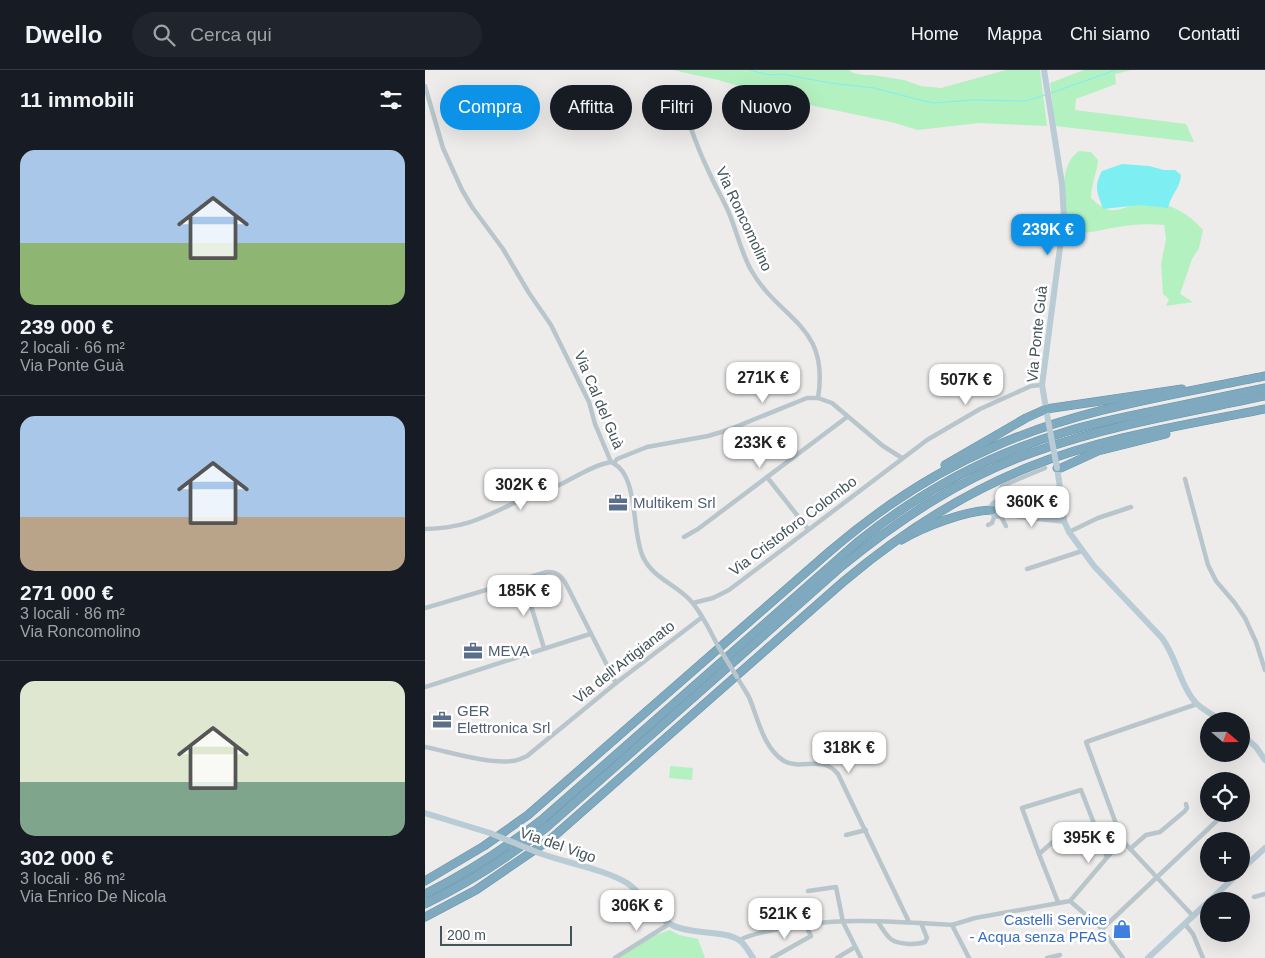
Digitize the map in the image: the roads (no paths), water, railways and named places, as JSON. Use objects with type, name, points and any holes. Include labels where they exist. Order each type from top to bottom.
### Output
[{"type":"highway","points":[[867,520],[912,489],[940,473],[1017,437],[1088,414],[1265,376]]},
{"type":"highway","points":[[425,881],[507,831],[540,805],[819,560],[905,489],[995,435],[1046,409],[1238,381]]},
{"type":"highway","points":[[425,894],[485,860],[544,818],[845,553],[884,522],[923,495],[1005,453],[1050,436],[1105,421],[1265,388]]},
{"type":"highway","points":[[425,904],[483,872],[534,837],[582,797],[842,566],[891,528],[937,497],[1003,464],[1066,441],[1119,427],[1265,396]]},
{"type":"highway","points":[[425,917],[476,890],[551,838],[843,582],[886,547],[929,517],[979,489],[1014,473],[1086,448],[1265,409]]},
{"type":"highway","points":[[1057,468],[1061,468],[1098,451],[1212,424],[1243,414]]},
{"type":"highway","points":[[843,582],[903,539],[946,521],[979,511],[998,513]]},
{"type":"street","name":"Via Ponte Guà","points":[[1044,70],[1062,184],[1064,217],[1043,385],[1064,521],[1082,551],[1169,647],[1186,687],[1197,704],[1209,712]]},
{"type":"street","name":"Via Cal del Guà","points":[[425,86],[443,148],[462,190],[503,249],[529,293],[551,325],[589,402],[595,424],[612,463],[621,467],[626,475],[639,547],[647,564],[655,573],[679,590],[693,603],[737,677],[748,697],[762,731],[775,752],[783,760],[792,764],[824,764],[835,770],[843,782],[909,922]]},
{"type":"street","name":"Via Roncomolino","points":[[692,130],[709,173],[729,213],[742,252],[752,271],[760,283],[804,330],[817,353],[820,362],[821,381],[818,398]]},
{"type":"street","name":"Via Cristoforo Colombo","points":[[693,603],[713,598],[729,590],[927,440],[980,409],[1031,386],[1043,385]]},
{"type":"street","points":[[425,529],[458,526],[479,520],[523,499],[558,486],[597,466],[612,463],[617,459],[647,447],[713,434],[807,398],[818,398],[832,404],[883,446],[902,458]]},
{"type":"street","points":[[684,537],[698,530],[847,416]]},
{"type":"street","points":[[1006,526],[992,505],[998,502],[1002,486],[1045,468]]},
{"type":"street","points":[[767,477],[808,529]]},
{"type":"street","points":[[1185,479],[1208,565],[1216,580],[1245,618],[1256,642],[1265,670]]},
{"type":"street","points":[[988,526],[1004,505],[998,502]]},
{"type":"street","points":[[1069,532],[1098,518],[1131,507]]},
{"type":"street","points":[[998,513],[1064,521]]},
{"type":"street","points":[[1027,569],[1082,551]]},
{"type":"street","points":[[425,608],[551,572],[557,573],[563,579],[616,683]]},
{"type":"street","points":[[523,580],[544,648]]},
{"type":"street","name":"Via dell'Artigianato","points":[[425,747],[490,760],[515,761],[527,756],[616,683],[701,618]]},
{"type":"street","points":[[425,687],[590,634]]},
{"type":"street","points":[[1193,916],[1121,840],[1086,741],[1197,704]]},
{"type":"street","points":[[1250,742],[1265,760]]},
{"type":"street","points":[[1058,902],[1022,808],[1081,790],[1107,857]]},
{"type":"street","points":[[1131,849],[1148,834],[1160,832],[1185,811],[1187,808],[1186,804]]},
{"type":"street","name":"Via del Vigo","points":[[425,813],[490,833],[539,853],[611,875],[637,891],[669,924]]},
{"type":"street","points":[[1102,929],[1215,822]]},
{"type":"street","points":[[1039,854],[1070,827]]},
{"type":"street","points":[[846,835],[866,830]]},
{"type":"street","points":[[740,940],[746,936],[805,924],[909,922],[952,925],[975,918],[1071,901],[1121,840]]},
{"type":"street","points":[[1250,862],[1265,848]]},
{"type":"street","points":[[1148,958],[1229,882]]},
{"type":"street","points":[[808,891],[836,887],[843,922],[861,958]]},
{"type":"street","points":[[1254,897],[1265,894]]},
{"type":"street","points":[[1071,901],[1102,929],[1123,958]]},
{"type":"street","points":[[878,922],[893,942],[912,944],[925,942],[927,938],[921,923]]},
{"type":"street","points":[[615,958],[669,924],[691,931],[732,937],[740,940],[753,958]]},
{"type":"street","points":[[772,958],[811,936],[805,924]]},
{"type":"street","points":[[1185,924],[1193,934],[1203,958]]},
{"type":"street","points":[[952,925],[967,957]]},
{"type":"street","points":[[837,958],[855,948]]},
{"type":"street","points":[[1047,958],[1060,955]]},
{"type":"water","points":[[1122,164],[1175,170],[1181,175],[1168,208],[1140,205],[1103,209],[1097,190],[1099,177],[1102,171]]},
{"type":"waterway","points":[[750,70],[769,75],[782,74],[830,83],[874,88],[932,103],[973,100],[1026,101],[1045,95]]},
{"type":"waterway","points":[[1051,93],[1116,70]]},
{"type":"place","name":"Multikem Srl","points":[[618,503]]},
{"type":"place","name":"MEVA","points":[[473,651]]},
{"type":"place","name":"GER Elettronica Srl","points":[[442,720]]},
{"type":"place","name":"Castelli Service - Acqua senza PFAS","points":[[1122,929]]}]
